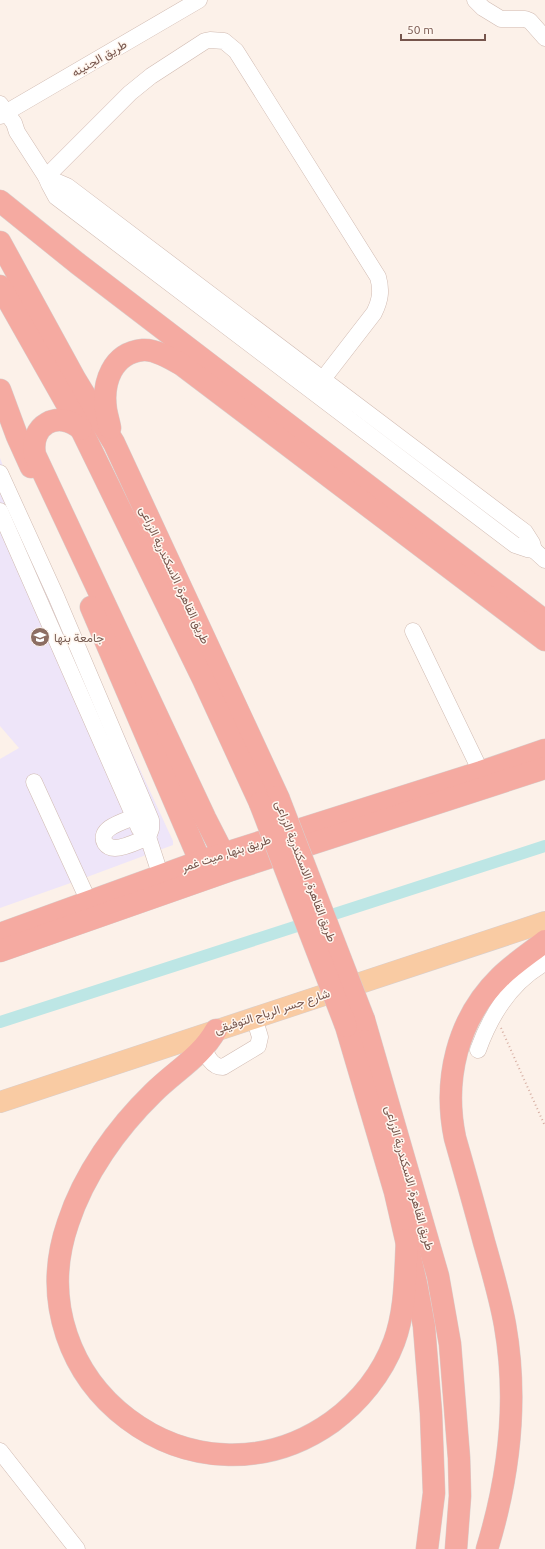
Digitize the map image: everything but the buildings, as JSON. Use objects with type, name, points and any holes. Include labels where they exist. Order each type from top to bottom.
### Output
[{"type":"highway","points":[[0,201],[545,635]]},
{"type":"highway","name":"طريق القاهرة, الاسكندرية الزراعى","points":[[0,242],[75,379],[114,443],[269,800],[355,1023],[438,1276],[450,1344],[456,1402],[460,1496],[456,1549]]},
{"type":"highway","name":"طريق القاهرة, الاسكندرية الزراعى","points":[[0,286],[81,429],[203,678],[269,800]]},
{"type":"highway","points":[[114,443],[106,409],[106,390],[112,368],[118,360],[130,353],[144,350],[167,356],[189,370],[545,635]]},
{"type":"highway","points":[[0,390],[17,436],[204,869]]},
{"type":"highway","points":[[81,429],[75,423],[67,420],[59,419],[47,423],[38,431],[34,439],[33,447],[35,455],[227,862]]},
{"type":"highway","name":"طريق بنها, ميت غمر","points":[[227,862],[260,842],[482,772],[545,750]]},
{"type":"highway","name":"طريق بنها, ميت غمر","points":[[0,951],[163,884],[204,869],[545,768]]},
{"type":"highway","points":[[205,818],[214,827],[236,838],[260,842]]},
{"type":"highway","name":"طريق بنها, ميت غمر","points":[[0,934],[89,902],[163,884]]},
{"type":"highway","points":[[487,1549],[501,1492],[510,1438],[511,1383],[509,1354],[500,1298],[451,1122],[450,1089],[455,1056],[460,1041],[480,1000],[499,978],[545,941]]},
{"type":"highway","name":"طريق القاهرة, الاسكندرية الزراعى","points":[[355,1023],[407,1240],[424,1326],[432,1413],[434,1493],[427,1549]]},
{"type":"highway","points":[[206,1038],[118,1132],[96,1164],[68,1221],[60,1252],[58,1285],[59,1301],[64,1327],[78,1363],[107,1402],[133,1424],[148,1433],[169,1443],[214,1454],[248,1454],[282,1447],[312,1434],[338,1418],[360,1397],[376,1377],[387,1358],[394,1342],[403,1310],[407,1240]]},
{"type":"main road","name":"شارع جسر الرياح التوفيقى","points":[[0,1102],[206,1038],[254,1017],[545,922]]},
{"type":"street","name":"طريق الجنينه","points":[[2,111],[199,0]]},
{"type":"street","points":[[475,0],[483,8],[501,19],[526,19],[530,21],[545,38]]},
{"type":"street","points":[[46,176],[143,82],[205,41],[220,39],[229,43],[236,51],[378,278],[381,292],[380,299],[374,313],[312,392]]},
{"type":"street","points":[[2,111],[14,123],[16,132],[46,176],[56,197],[69,197],[322,379],[525,532],[539,555]]},
{"type":"street","points":[[69,197],[312,392],[515,545],[539,555]]},
{"type":"street","points":[[0,472],[56,596],[151,820],[151,829],[148,837]]},
{"type":"street","points":[[0,511],[134,817],[141,832],[148,837],[163,884]]},
{"type":"street","points":[[412,631],[482,772]]},
{"type":"street","points":[[34,782],[89,902]]},
{"type":"street","points":[[134,817],[105,831],[103,837],[104,842],[108,847],[114,849],[148,837]]},
{"type":"street","points":[[478,1050],[494,1013],[510,992],[519,982],[545,963]]},
{"type":"street","points":[[206,1038],[212,1063],[223,1067],[256,1049],[260,1044],[260,1037],[254,1017]]},
{"type":"street","points":[[0,1450],[77,1549]]},
{"type":"path","points":[[494,1013],[545,1126]]},
{"type":"shaded area","name":"جامعة بنها","points":[[0,458],[19,508],[173,841],[173,845],[0,908],[0,759],[19,748],[0,726]]},
{"type":"waterway","points":[[0,1022],[545,846]]},
{"type":"place","name":"جامعة بنها","points":[[40,637]]}]
